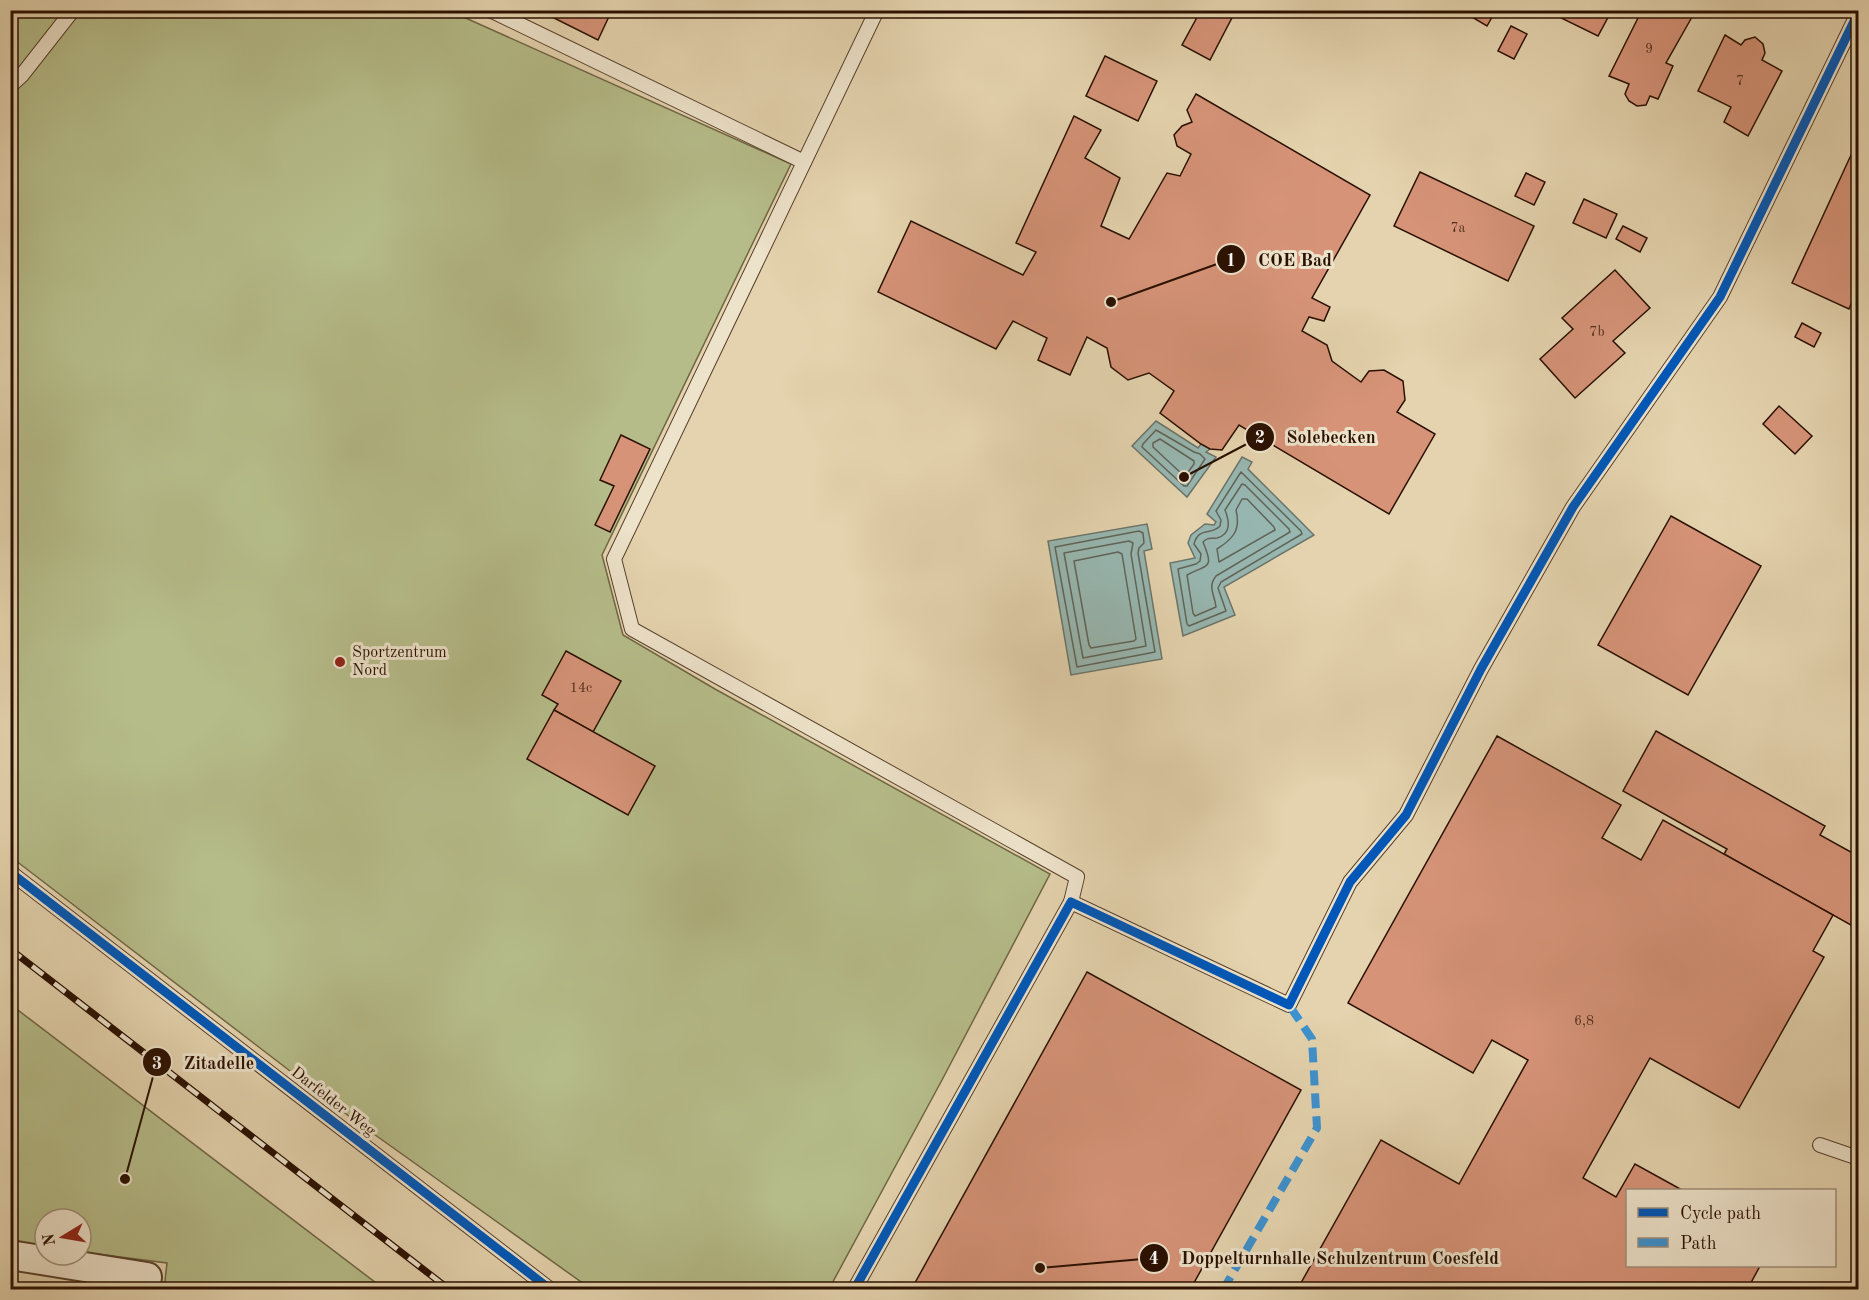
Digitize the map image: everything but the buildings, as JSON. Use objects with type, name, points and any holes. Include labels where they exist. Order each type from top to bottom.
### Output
[{"type":"street","points":[[10,1255],[147,1277],[145,1290]]},
{"type":"lane","points":[[10,86],[73,10]]},
{"type":"lane","points":[[490,10],[804,162]]},
{"type":"lane","points":[[854,1290],[1071,902],[1077,877],[632,629],[614,559],[877,10]]},
{"type":"lane","points":[[1071,902],[1289,1005],[1350,882],[1406,815],[1481,669],[1573,507],[1720,297],[1858,13]]},
{"type":"lane","name":"Darfelder Weg","points":[[10,872],[551,1290]]},
{"type":"lane","points":[[1820,1145],[1858,1158]]},
{"type":"green space","name":"Sportzentrum Nord","points":[[10,11],[450,11],[791,164],[602,555],[623,635],[715,689],[1050,874],[829,1289],[591,1289],[350,1117],[11,857]]},
{"type":"green space","points":[[10,1004],[384,1289],[164,1289],[167,1263],[93,1254],[93,1207],[33,1207],[33,1245],[11,1241]]},
{"type":"water","points":[[1156,421],[1198,448],[1201,444],[1202,431],[1210,449],[1206,452],[1216,457],[1187,497],[1132,446]]},
{"type":"water","points":[[1242,457],[1252,462],[1248,469],[1314,535],[1224,587],[1235,615],[1183,636],[1170,563],[1195,558],[1188,543],[1191,535],[1205,524],[1214,525],[1216,522],[1207,514]]},
{"type":"water","points":[[1147,524],[1152,549],[1144,551],[1162,659],[1071,675],[1048,541]]},
{"type":"railway","points":[[10,949],[450,1290]]},
{"type":"marked path","points":[[1223,1290],[1317,1128],[1312,1039],[1289,1005]]},
{"type":"cycle path","points":[[854,1290],[1071,902],[1289,1005],[1350,882],[1406,815],[1481,669],[1573,507],[1720,297],[1858,13]]},
{"type":"cycle path","points":[[10,872],[551,1290]]},
{"type":"place","name":"COE Bad","points":[[1111,302]]},
{"type":"place","name":"Solebecken","points":[[1184,477]]},
{"type":"place","name":"Sportzentrum Nord","points":[[340,662]]},
{"type":"place","name":"Zitadelle","points":[[125,1179]]},
{"type":"place","name":"Doppelturnhalle Schulzentrum Coesfeld","points":[[1040,1268]]}]
